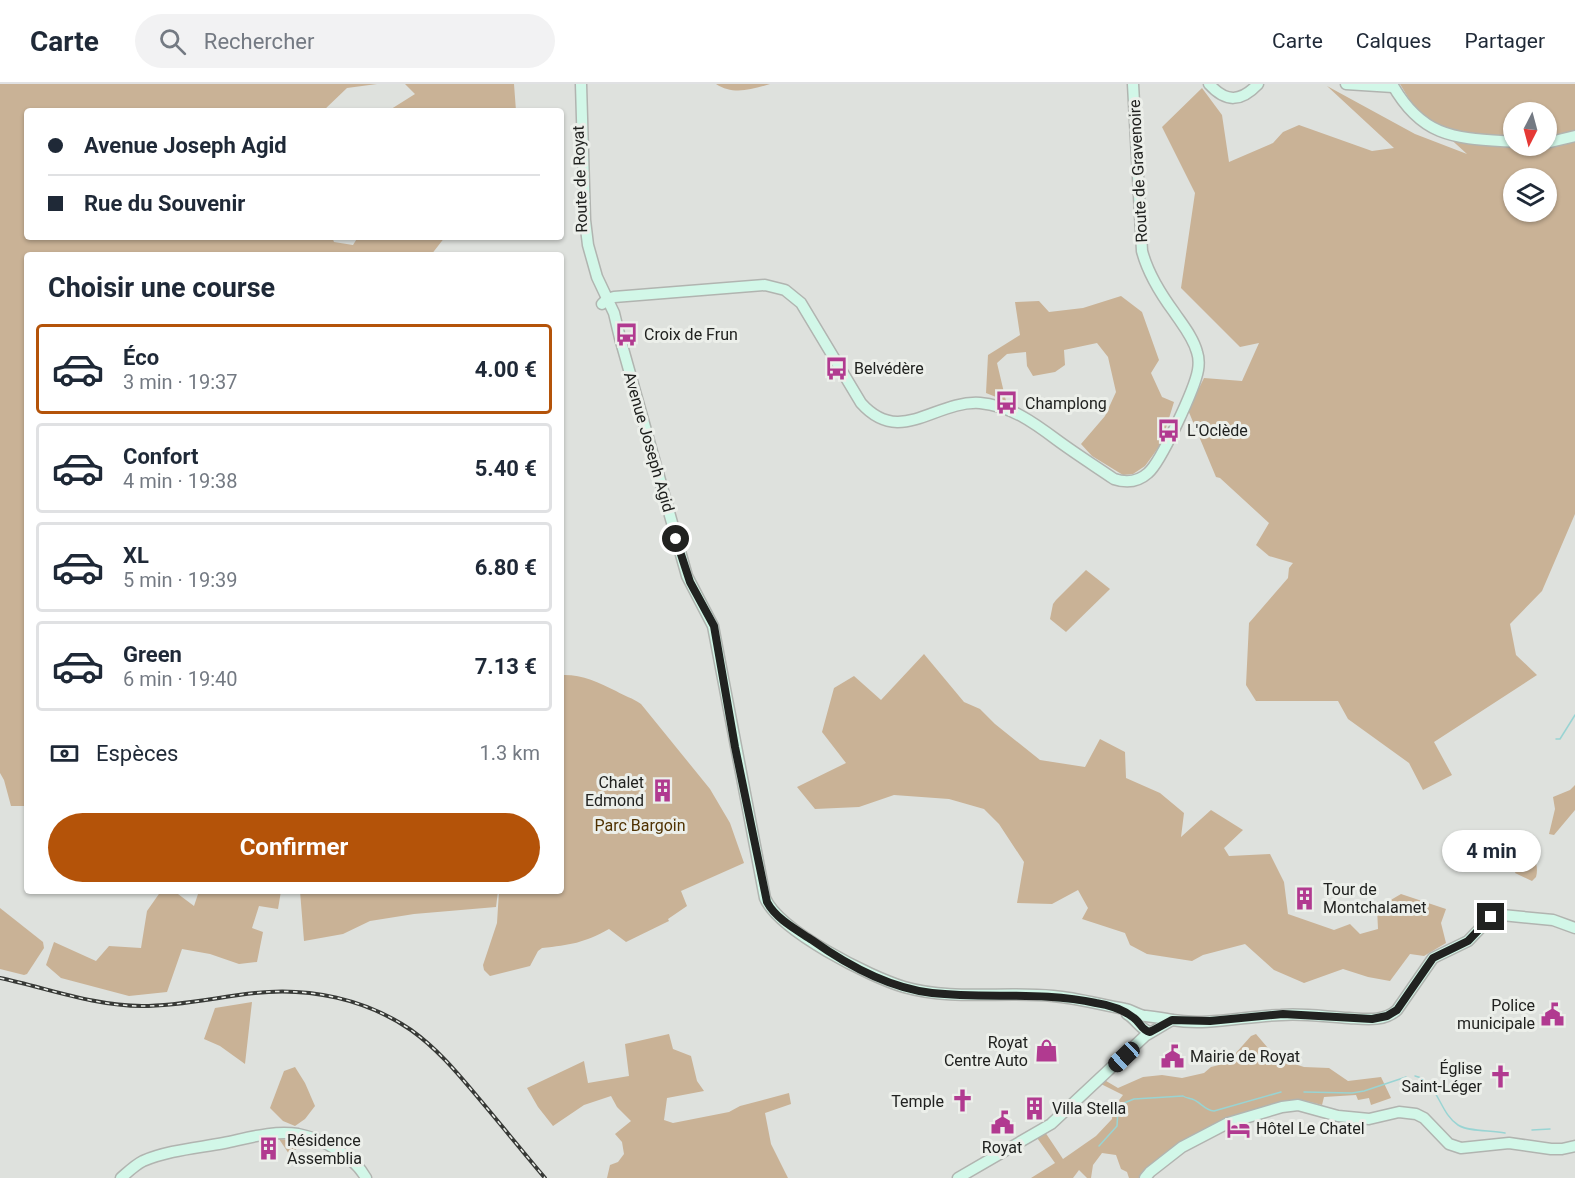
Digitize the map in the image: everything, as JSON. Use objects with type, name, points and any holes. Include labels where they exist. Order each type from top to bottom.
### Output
[{"type":"main road","name":"Route de Royat","points":[[577,84],[579,220],[583,246],[591,279],[612,304]]},
{"type":"main road","name":"Route de Royat","points":[[581,84],[585,220],[588,245],[597,278],[612,304]]},
{"type":"main road","name":"Route de Gravenoire","points":[[612,304],[754,286],[779,287],[792,294],[801,303],[861,403],[882,419],[892,422],[911,422],[942,408],[977,403],[1004,407],[1025,417],[1114,479],[1124,482],[1138,480],[1159,461],[1196,378],[1199,362],[1193,342],[1154,282],[1142,251],[1133,84]]},
{"type":"main road","points":[[1209,84],[1221,96],[1234,98],[1246,94],[1258,84]]},
{"type":"main road","points":[[1346,84],[1392,85],[1411,113],[1434,129],[1458,136],[1503,141]]},
{"type":"main road","points":[[1557,140],[1575,136]]},
{"type":"main road","name":"Avenue Joseph Agid","points":[[612,304],[687,576],[714,626],[765,898],[770,907],[790,925],[830,953],[862,970],[904,986],[932,993],[1054,996],[1119,1009],[1148,1024]]},
{"type":"main road","points":[[958,1178],[1052,1124],[1124,1057],[1135,1045],[1148,1024],[1172,1020],[1210,1021],[1283,1014],[1372,1019],[1387,1016],[1397,1010],[1433,958],[1468,941],[1491,917],[1497,915],[1553,920],[1575,928]]},
{"type":"main road","points":[[1145,1178],[1169,1156],[1239,1119],[1298,1105],[1344,1117],[1370,1119],[1399,1112],[1416,1113],[1424,1118],[1449,1144],[1461,1148],[1509,1143],[1551,1149],[1575,1146]]},
{"type":"main road","points":[[121,1178],[138,1164],[156,1157],[283,1133],[303,1135],[331,1147],[356,1163],[366,1178]]},
{"type":"green space","points":[[0,84],[377,84],[347,88],[326,108],[24,108],[24,240],[333,240],[353,245],[356,240],[443,240],[433,252],[24,252],[24,806],[11,806],[0,773]]},
{"type":"green space","points":[[405,84],[514,84],[516,108],[393,108],[415,94]]},
{"type":"green space","points":[[716,84],[770,84],[749,90],[735,90]]},
{"type":"green space","points":[[1400,84],[1575,84],[1575,514],[1542,591],[1510,624],[1516,655],[1537,675],[1434,742],[1452,775],[1423,790],[1409,763],[1348,719],[1338,701],[1256,701],[1246,685],[1249,623],[1288,578],[1289,568],[1293,563],[1269,556],[1256,545],[1269,523],[1220,478],[1216,477],[1188,410],[1204,378],[1242,381],[1259,343],[1240,347],[1181,288],[1195,193],[1162,127],[1202,88],[1222,115],[1229,162],[1273,143],[1283,132],[1299,125],[1372,151],[1394,148],[1327,86],[1415,134],[1467,154],[1412,104]]},
{"type":"green space","points":[[1121,296],[1142,312],[1159,360],[1151,373],[1162,397],[1174,402],[1161,444],[1145,466],[1133,474],[1123,475],[1092,456],[1081,444],[1105,416],[1116,392],[1108,357],[1097,343],[1064,350],[1065,365],[1055,372],[1033,376],[1027,366],[1026,352],[1007,354],[997,363],[1006,401],[986,393],[988,355],[1020,335],[1015,302],[1039,301],[1049,312],[1083,308]]},
{"type":"green space","points":[[1086,570],[1110,589],[1066,632],[1050,619],[1053,604]]},
{"type":"green space","points":[[924,654],[964,702],[980,709],[1040,760],[1085,767],[1100,739],[1125,752],[1126,778],[1160,793],[1184,813],[1181,837],[1211,810],[1243,830],[1224,848],[1229,856],[1270,854],[1284,882],[1288,914],[1334,930],[1350,924],[1360,934],[1378,929],[1377,908],[1401,894],[1446,909],[1441,923],[1446,943],[1424,956],[1410,954],[1390,981],[1343,969],[1304,983],[1274,970],[1245,944],[1203,955],[1192,961],[1147,954],[1130,945],[1125,933],[1082,919],[1088,908],[1078,890],[1052,904],[1017,903],[1024,862],[999,824],[984,809],[949,799],[894,795],[859,807],[815,809],[797,787],[846,763],[822,732],[834,688],[854,676],[881,700]]},
{"type":"green space","name":"Parc Bargoin","points":[[564,675],[589,679],[635,700],[641,704],[710,789],[730,823],[744,863],[681,891],[687,906],[668,919],[669,921],[626,942],[609,929],[577,943],[542,948],[530,966],[490,976],[484,970],[483,965],[497,923],[499,894],[564,894]]},
{"type":"green space","points":[[1575,785],[1575,810],[1554,835],[1549,834],[1555,809],[1553,797],[1570,790]]},
{"type":"green space","points":[[1525,850],[1534,858],[1536,865],[1536,877],[1532,881],[1515,873]]},
{"type":"green space","points":[[159,894],[178,894],[194,906],[198,894],[280,894],[278,909],[259,906],[252,928],[263,932],[257,962],[239,964],[210,954],[182,949],[167,992],[129,996],[61,978],[46,965],[54,942],[96,961],[109,946],[141,948],[147,911]]},
{"type":"green space","points":[[300,894],[498,894],[496,907],[414,914],[370,921],[343,934],[304,941]]},
{"type":"green space","points":[[0,908],[43,942],[44,948],[27,974],[0,969]]},
{"type":"green space","points":[[252,1002],[245,1064],[220,1046],[204,1039],[215,1008]]},
{"type":"green space","points":[[669,1034],[673,1049],[691,1056],[697,1081],[704,1091],[667,1098],[664,1120],[673,1123],[729,1112],[740,1106],[789,1093],[791,1104],[765,1113],[771,1144],[788,1178],[607,1178],[610,1165],[618,1162],[624,1154],[622,1142],[615,1134],[631,1121],[617,1107],[611,1096],[584,1105],[553,1126],[527,1088],[584,1061],[588,1083],[629,1076],[625,1044]]},
{"type":"green space","points":[[1256,1034],[1274,1055],[1285,1061],[1304,1067],[1329,1068],[1348,1081],[1381,1077],[1391,1098],[1371,1105],[1369,1098],[1358,1100],[1356,1095],[1324,1097],[1322,1105],[1292,1100],[1231,1117],[1142,1178],[1129,1178],[1127,1172],[1121,1169],[1116,1155],[1102,1153],[1093,1165],[1091,1178],[1087,1178],[1079,1170],[1073,1178],[1031,1178],[1055,1163],[1035,1135],[1043,1129],[1063,1159],[1096,1136],[1112,1119],[1113,1108],[1123,1095],[1097,1082],[1101,1078],[1118,1088],[1143,1077],[1162,1075],[1182,1078],[1204,1073],[1211,1067],[1227,1063],[1251,1036]]},
{"type":"green space","points":[[295,1067],[315,1106],[305,1119],[295,1126],[283,1121],[270,1108],[284,1071]]},
{"type":"green space","points":[[279,1139],[307,1142],[289,1154]]},
{"type":"waterway","points":[[1556,739],[1560,739],[1575,715]]},
{"type":"waterway","points":[[1415,1076],[1429,1084],[1446,1113],[1458,1125],[1474,1130],[1505,1133]]},
{"type":"waterway","points":[[1304,1092],[1352,1093],[1406,1077]]},
{"type":"waterway","points":[[1099,1146],[1117,1126],[1118,1110],[1124,1103],[1134,1099],[1183,1096],[1214,1111],[1281,1092]]},
{"type":"waterway","points":[[1532,1130],[1550,1129]]},
{"type":"railway","points":[[0,978],[88,1000],[124,1005],[170,1005],[275,992],[316,994],[356,1003],[394,1019],[431,1046],[465,1082],[545,1178]]},
{"type":"place","name":"Croix de Frun","points":[[626,334]]},
{"type":"place","name":"Belvédère","points":[[836,368]]},
{"type":"place","name":"Champlong","points":[[1007,403]]},
{"type":"place","name":"L'Oclède","points":[[1169,430]]},
{"type":"place","name":"Chalet Edmond","points":[[662,791]]},
{"type":"place","name":"Tour de Montchalamet","points":[[1305,898]]},
{"type":"place","name":"Police municipale","points":[[1553,1014]]},
{"type":"place","name":"Royat Centre Auto","points":[[1046,1051]]},
{"type":"place","name":"Mairie de Royat","points":[[1172,1056]]},
{"type":"place","name":"Église Saint-Léger","points":[[1500,1077]]},
{"type":"place","name":"Temple","points":[[962,1101]]},
{"type":"place","name":"Villa Stella","points":[[1034,1108]]},
{"type":"place","name":"Royat","points":[[1002,1122]]},
{"type":"place","name":"Hôtel Le Chatel","points":[[1238,1128]]},
{"type":"place","name":"Résidence Assemblia","points":[[269,1149]]},
{"type":"route","points":[[676,539],[690,582],[714,626],[765,898],[770,907],[790,925],[830,953],[862,970],[882,979],[932,993],[1026,994],[1097,1003],[1119,1009],[1135,1018],[1147,1032],[1154,1031],[1157,1027],[1172,1020],[1210,1021],[1283,1014],[1378,1019],[1395,1013],[1433,958],[1468,941],[1491,917]]}]
